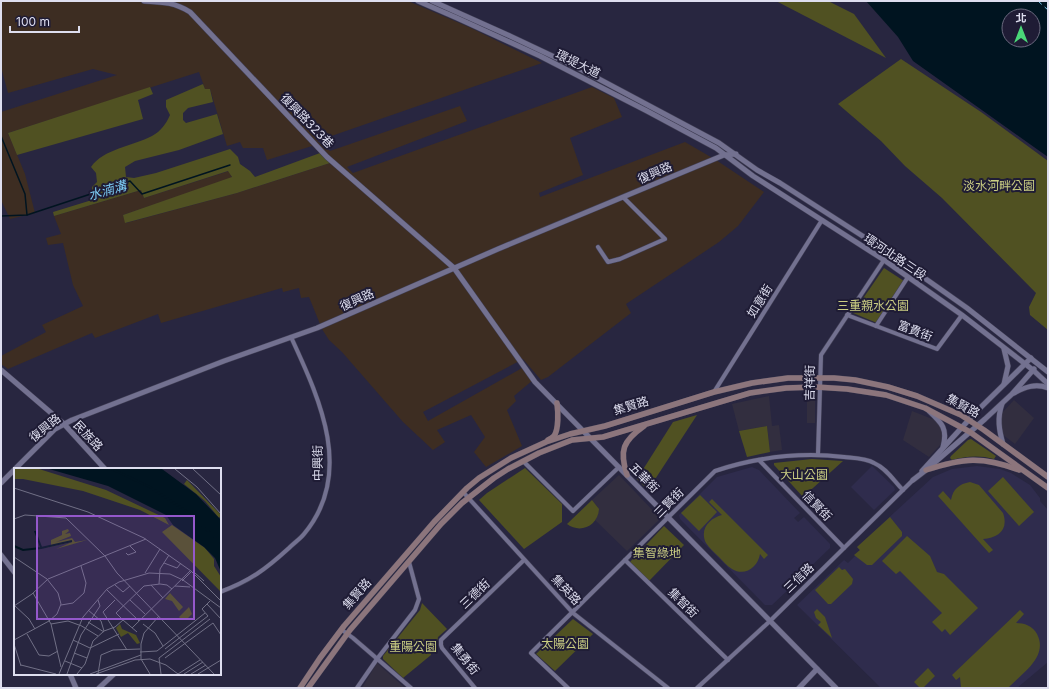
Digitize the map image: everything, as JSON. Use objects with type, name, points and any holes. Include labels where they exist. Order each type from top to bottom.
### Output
[{"type":"main road","name":"集賢路","points":[[308,688],[344,632],[434,522],[463,492],[491,471],[530,448],[546,442],[582,430],[605,426],[714,392],[752,383],[788,378],[820,377],[855,380],[888,387],[917,396],[957,413],[978,426],[1048,477]]},
{"type":"main road","name":"集賢路","points":[[300,688],[316,664],[344,632],[409,562],[441,524],[468,498],[494,478],[523,461],[572,440],[591,439],[603,436],[750,393],[786,388],[820,387],[847,389],[892,397],[925,408],[970,432],[1048,488]]},
{"type":"main road","points":[[546,442],[554,436],[558,417],[557,403]]},
{"type":"main road","points":[[627,475],[622,454],[624,444],[629,437],[649,422]]},
{"type":"main road","points":[[926,470],[956,461],[972,459],[986,460],[1003,464],[1027,473]]},
{"type":"street","name":"復興路323巷","points":[[144,1],[168,2],[180,6],[190,12],[327,156],[454,268]]},
{"type":"street","name":"環堤大道","points":[[418,1],[458,15]]},
{"type":"street","name":"環堤大道","points":[[432,1],[458,15],[633,97],[719,143],[736,154]]},
{"type":"street","name":"環堤大道","points":[[509,39],[641,107],[716,148],[724,155]]},
{"type":"street","name":"復興路","points":[[17,468],[55,429],[72,420],[317,328],[454,268],[724,155],[736,154]]},
{"type":"street","name":"環河北路三段","points":[[736,154],[757,170],[804,198],[889,253],[967,308],[1048,372]]},
{"type":"street","name":"環河北路三段","points":[[724,155],[753,176],[884,260],[962,315],[1033,370],[1048,384]]},
{"type":"street","points":[[598,247],[608,262],[620,259],[665,238],[623,197]]},
{"type":"street","points":[[799,206],[804,198]]},
{"type":"street","name":"如意街","points":[[714,392],[822,220]]},
{"type":"street","name":"吉祥街","points":[[818,454],[820,355],[884,260]]},
{"type":"street","name":"五華街","points":[[454,268],[535,382],[836,688]]},
{"type":"street","points":[[876,326],[908,277]]},
{"type":"street","name":"富貴街","points":[[847,315],[937,349],[962,315]]},
{"type":"street","name":"中興街","points":[[221,592],[259,574],[304,534],[315,518],[328,486],[330,467],[329,446],[322,415],[311,380],[291,337]]},
{"type":"street","points":[[1003,348],[1008,366],[1003,386]]},
{"type":"street","points":[[969,420],[1031,358]]},
{"type":"street","name":"三信路","points":[[913,480],[978,426],[1012,394],[1038,364]]},
{"type":"street","name":"民族路","points":[[1,370],[64,424],[104,468]]},
{"type":"street","points":[[1012,394],[1032,386],[1048,388]]},
{"type":"street","points":[[1002,403],[999,428],[1003,444]]},
{"type":"street","points":[[925,408],[938,419],[944,427],[945,438],[943,447]]},
{"type":"street","name":"三信路","points":[[697,688],[770,621],[903,490],[969,420]]},
{"type":"street","name":"三賢街","points":[[568,688],[531,653],[715,471],[759,460],[792,455],[818,454],[850,457],[873,462],[880,466],[903,490]]},
{"type":"street","name":"信賢街","points":[[759,460],[844,548]]},
{"type":"street","points":[[523,461],[573,511],[619,468]]},
{"type":"street","name":"復興路","points":[[1,484],[14,471]]},
{"type":"street","name":"集英路","points":[[463,492],[573,613],[668,688]]},
{"type":"street","points":[[1,555],[14,572]]},
{"type":"street","name":"三德街","points":[[441,643],[443,638],[524,560]]},
{"type":"street","name":"集智街","points":[[625,560],[728,660]]},
{"type":"street","points":[[356,688],[418,604],[419,599],[409,562]]},
{"type":"street","points":[[344,632],[377,658],[411,688]]},
{"type":"street","name":"集勇街","points":[[441,643],[442,648],[475,688]]},
{"type":"street","points":[[799,688],[817,669]]},
{"type":"street","points":[[70,675],[76,688]]},
{"type":"street","points":[[99,688],[113,675]]},
{"type":"shaded area","points":[[1,1],[408,1],[471,28],[542,63],[317,141],[330,151],[460,106],[467,121],[347,167],[353,173],[592,87],[614,98],[622,117],[570,138],[583,175],[539,193],[540,197],[685,142],[716,160],[764,192],[738,226],[719,242],[626,304],[631,313],[548,377],[541,380],[523,359],[423,412],[428,421],[522,368],[533,380],[514,396],[516,401],[507,410],[522,446],[486,467],[474,452],[485,437],[471,415],[437,430],[445,442],[433,450],[403,422],[342,352],[329,340],[322,329],[309,297],[301,298],[299,288],[283,292],[282,288],[161,323],[158,314],[95,338],[92,333],[8,369],[1,364],[1,356],[46,332],[42,325],[83,306],[73,285],[63,243],[48,245],[46,238],[61,234],[54,216],[141,190],[144,198],[229,171],[232,178],[123,215],[126,223],[237,193],[330,163],[312,146],[267,160],[263,148],[243,148],[240,142],[227,146],[210,89],[205,89],[199,72],[8,133],[25,174],[35,213],[10,219],[1,200],[1,112],[117,75],[93,69],[8,93],[1,67]]},
{"type":"shaded area","points":[[807,393],[811,393],[815,397],[815,423],[807,423]]},
{"type":"shaded area","points":[[769,396],[772,426],[779,425],[782,450],[770,452],[767,426],[739,431],[732,404]]},
{"type":"shaded area","points":[[1014,400],[1034,418],[1015,444],[1003,435],[1001,429],[1001,414]]},
{"type":"shaded area","points":[[912,411],[935,420],[942,430],[943,436],[941,444],[929,457],[903,440]]},
{"type":"shaded area","points":[[872,466],[894,487],[895,490],[874,510],[851,487]]},
{"type":"shaded area","points":[[977,466],[1000,469],[1011,473],[1030,485],[1040,498],[1040,501],[1048,510],[1048,662],[1017,688],[881,688],[797,605],[844,560],[848,563],[860,551],[857,547],[933,477],[952,469]]},
{"type":"shaded area","points":[[752,467],[759,470],[800,513],[794,518],[798,522],[804,517],[830,544],[830,548],[802,575],[801,574],[790,584],[791,587],[772,605],[765,605],[680,519],[679,515],[717,477]]},
{"type":"shaded area","points":[[619,475],[659,517],[659,520],[627,551],[595,520],[598,513],[597,506],[592,500]]},
{"type":"shaded area","points":[[377,663],[405,688],[362,688]]},
{"type":"green space","points":[[776,1],[828,1],[854,14],[886,58]]},
{"type":"green space","name":"淡水河畔公園","points":[[901,59],[981,112],[1048,161],[1048,330],[1030,315],[1029,307],[1036,293],[942,198],[905,166],[881,141],[838,104]]},
{"type":"green space","points":[[203,84],[205,89],[210,89],[213,102],[188,108],[183,113],[183,120],[186,123],[217,114],[223,134],[179,150],[135,161],[125,167],[126,177],[134,178],[156,173],[230,149],[238,157],[240,164],[250,171],[255,177],[320,153],[330,163],[237,193],[125,223],[123,215],[232,177],[228,171],[144,198],[141,190],[54,216],[53,212],[92,200],[92,187],[97,182],[96,173],[91,167],[96,161],[119,148],[152,136],[158,132],[163,127],[170,115],[166,107],[166,100]]},
{"type":"green space","points":[[150,87],[153,94],[138,100],[143,119],[17,155],[8,133]]},
{"type":"green space","name":"三重親水公園","points":[[884,268],[904,281],[877,323],[853,313]]},
{"type":"green space","points":[[697,415],[648,490],[637,479],[673,422]]},
{"type":"green space","points":[[767,426],[770,452],[747,457],[739,431]]},
{"type":"green space","points":[[971,439],[996,456],[994,459],[968,457],[952,460],[950,458],[968,440]]},
{"type":"green space","name":"大山公園","points":[[812,459],[843,461],[803,497],[774,465],[774,463]]},
{"type":"green space","points":[[525,468],[562,504],[562,522],[524,549],[479,500]]},
{"type":"green space","points":[[1003,477],[1034,512],[1019,526],[988,491]]},
{"type":"green space","points":[[970,482],[979,485],[1003,513],[1005,524],[1001,532],[993,537],[983,539],[993,550],[989,553],[938,496],[943,491],[951,500],[953,493],[957,488]]},
{"type":"green space","points":[[700,495],[717,512],[699,531],[681,513]]},
{"type":"green space","points":[[712,499],[768,555],[764,559],[760,554],[754,567],[742,572],[732,569],[706,543],[704,533],[707,525],[713,519],[722,515],[709,502]]},
{"type":"green space","points":[[592,500],[599,509],[598,515],[592,524],[588,527],[577,528],[567,524]]},
{"type":"green space","points":[[890,517],[902,532],[902,536],[872,565],[867,565],[854,555],[860,550],[857,547]]},
{"type":"green space","name":"集智綠地","points":[[664,526],[684,545],[649,581],[630,562]]},
{"type":"green space","points":[[907,536],[930,556],[937,572],[944,574],[978,608],[950,635],[945,629],[942,632],[932,622],[942,613],[900,571],[896,574],[882,561]]},
{"type":"green space","points":[[839,567],[842,570],[845,569],[853,579],[852,584],[831,604],[828,604],[815,590]]},
{"type":"green space","name":"重陽公園","points":[[422,603],[447,629],[438,637],[437,643],[431,643],[431,655],[403,678],[383,659],[383,656],[420,610]]},
{"type":"green space","points":[[817,609],[825,617],[832,638],[818,625],[821,622],[816,618],[814,612]]},
{"type":"green space","points":[[1020,610],[1024,614],[1016,623],[1025,624],[1031,627],[1037,634],[1040,642],[1037,658],[1008,688],[961,688],[960,677],[956,680],[952,675]]},
{"type":"green space","name":"太陽公園","points":[[573,619],[593,634],[555,671],[536,654]]},
{"type":"green space","points":[[928,668],[935,676],[923,688],[920,688],[914,682]]},
{"type":"water","points":[[866,1],[1048,1],[1048,157],[913,61],[898,37]]},
{"type":"waterway","points":[[1,136],[25,194],[27,215]]},
{"type":"waterway","name":"水湳溝","points":[[1,216],[27,215],[130,181],[142,194],[230,165]]},
{"type":"ferry route","points":[[1038,1],[1048,10]]}]
